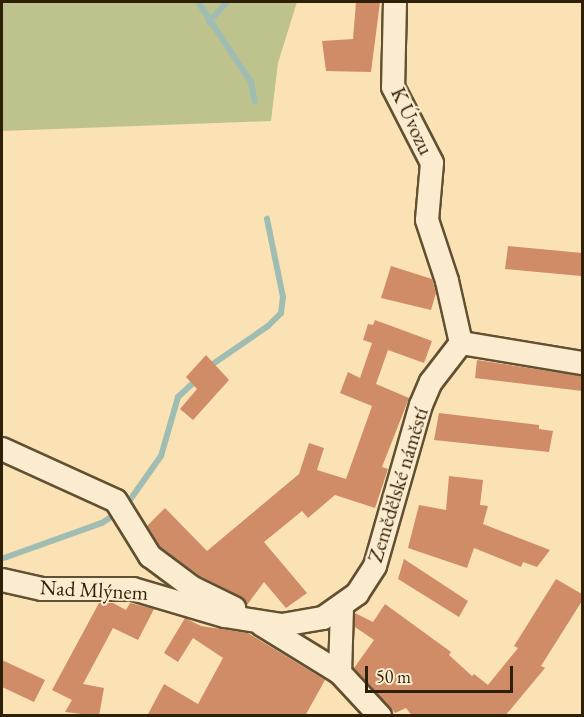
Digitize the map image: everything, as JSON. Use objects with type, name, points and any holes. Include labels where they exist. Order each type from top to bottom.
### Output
[{"type":"street","name":"K Úvozu","points":[[395,2],[393,87],[432,163],[428,220],[447,281],[460,343]]},
{"type":"street","points":[[460,343],[582,363]]},
{"type":"street","name":"Zemědělské náměstí","points":[[255,620],[282,625],[306,623],[342,607],[357,594],[375,566],[421,405],[431,382],[460,343]]},
{"type":"street","points":[[2,448],[116,501],[150,556],[171,573],[255,620],[340,673],[380,716]]},
{"type":"street","name":"Nad Mlýnem","points":[[2,580],[42,589],[133,589],[225,616],[255,620]]},
{"type":"street","points":[[340,673],[342,607]]},
{"type":"green space","points":[[2,2],[297,2],[278,63],[271,121],[2,131]]},
{"type":"building","points":[[356,2],[380,2],[371,72],[326,71],[322,41],[353,39]]},
{"type":"building","points":[[508,246],[582,253],[581,276],[505,269]]},
{"type":"building","points":[[391,266],[432,279],[436,293],[431,310],[381,298]]},
{"type":"building","points":[[375,320],[432,341],[424,363],[388,350],[376,384],[409,398],[382,467],[388,469],[375,508],[335,495],[308,518],[302,511],[264,542],[307,593],[286,608],[264,582],[247,605],[240,596],[200,576],[160,547],[147,526],[165,508],[207,551],[299,474],[309,443],[324,448],[317,470],[346,479],[372,406],[340,393],[348,372],[360,378],[372,343],[363,340],[368,324],[373,325]]},
{"type":"building","points":[[206,355],[229,380],[193,420],[180,409],[197,389],[186,377]]},
{"type":"building","points":[[477,360],[582,376],[582,391],[475,378]]},
{"type":"building","points":[[439,413],[539,425],[539,429],[553,431],[549,452],[434,440]]},
{"type":"building","points":[[449,476],[483,480],[480,505],[488,506],[483,524],[550,550],[537,567],[523,562],[521,567],[474,548],[467,568],[408,548],[419,505],[446,510]]},
{"type":"building","points":[[404,559],[468,601],[459,617],[398,579]]},
{"type":"building","points":[[556,579],[582,594],[582,601],[541,666],[545,668],[505,716],[412,716],[406,708],[395,713],[354,668],[374,640],[355,627],[355,613],[373,622],[385,604],[451,652],[449,655],[472,676],[474,674],[488,685],[518,648],[514,646]]},
{"type":"building","points":[[99,603],[113,603],[126,610],[130,603],[154,609],[138,640],[113,628],[83,684],[104,688],[99,716],[65,712],[72,700],[52,690]]},
{"type":"building","points":[[185,618],[201,626],[248,633],[325,680],[305,716],[147,716],[164,684],[198,704],[223,658],[193,638],[178,662],[164,653]]},
{"type":"building","points":[[2,660],[45,680],[34,702],[2,687]]},
{"type":"waterway","points":[[198,2],[251,82],[255,102]]},
{"type":"waterway","points":[[209,22],[227,2]]},
{"type":"waterway","points":[[207,368],[268,326],[281,313],[283,297],[267,219]]},
{"type":"waterway","points":[[125,507],[161,456],[178,397],[196,380]]},
{"type":"waterway","points":[[4,558],[102,523],[117,513]]}]
